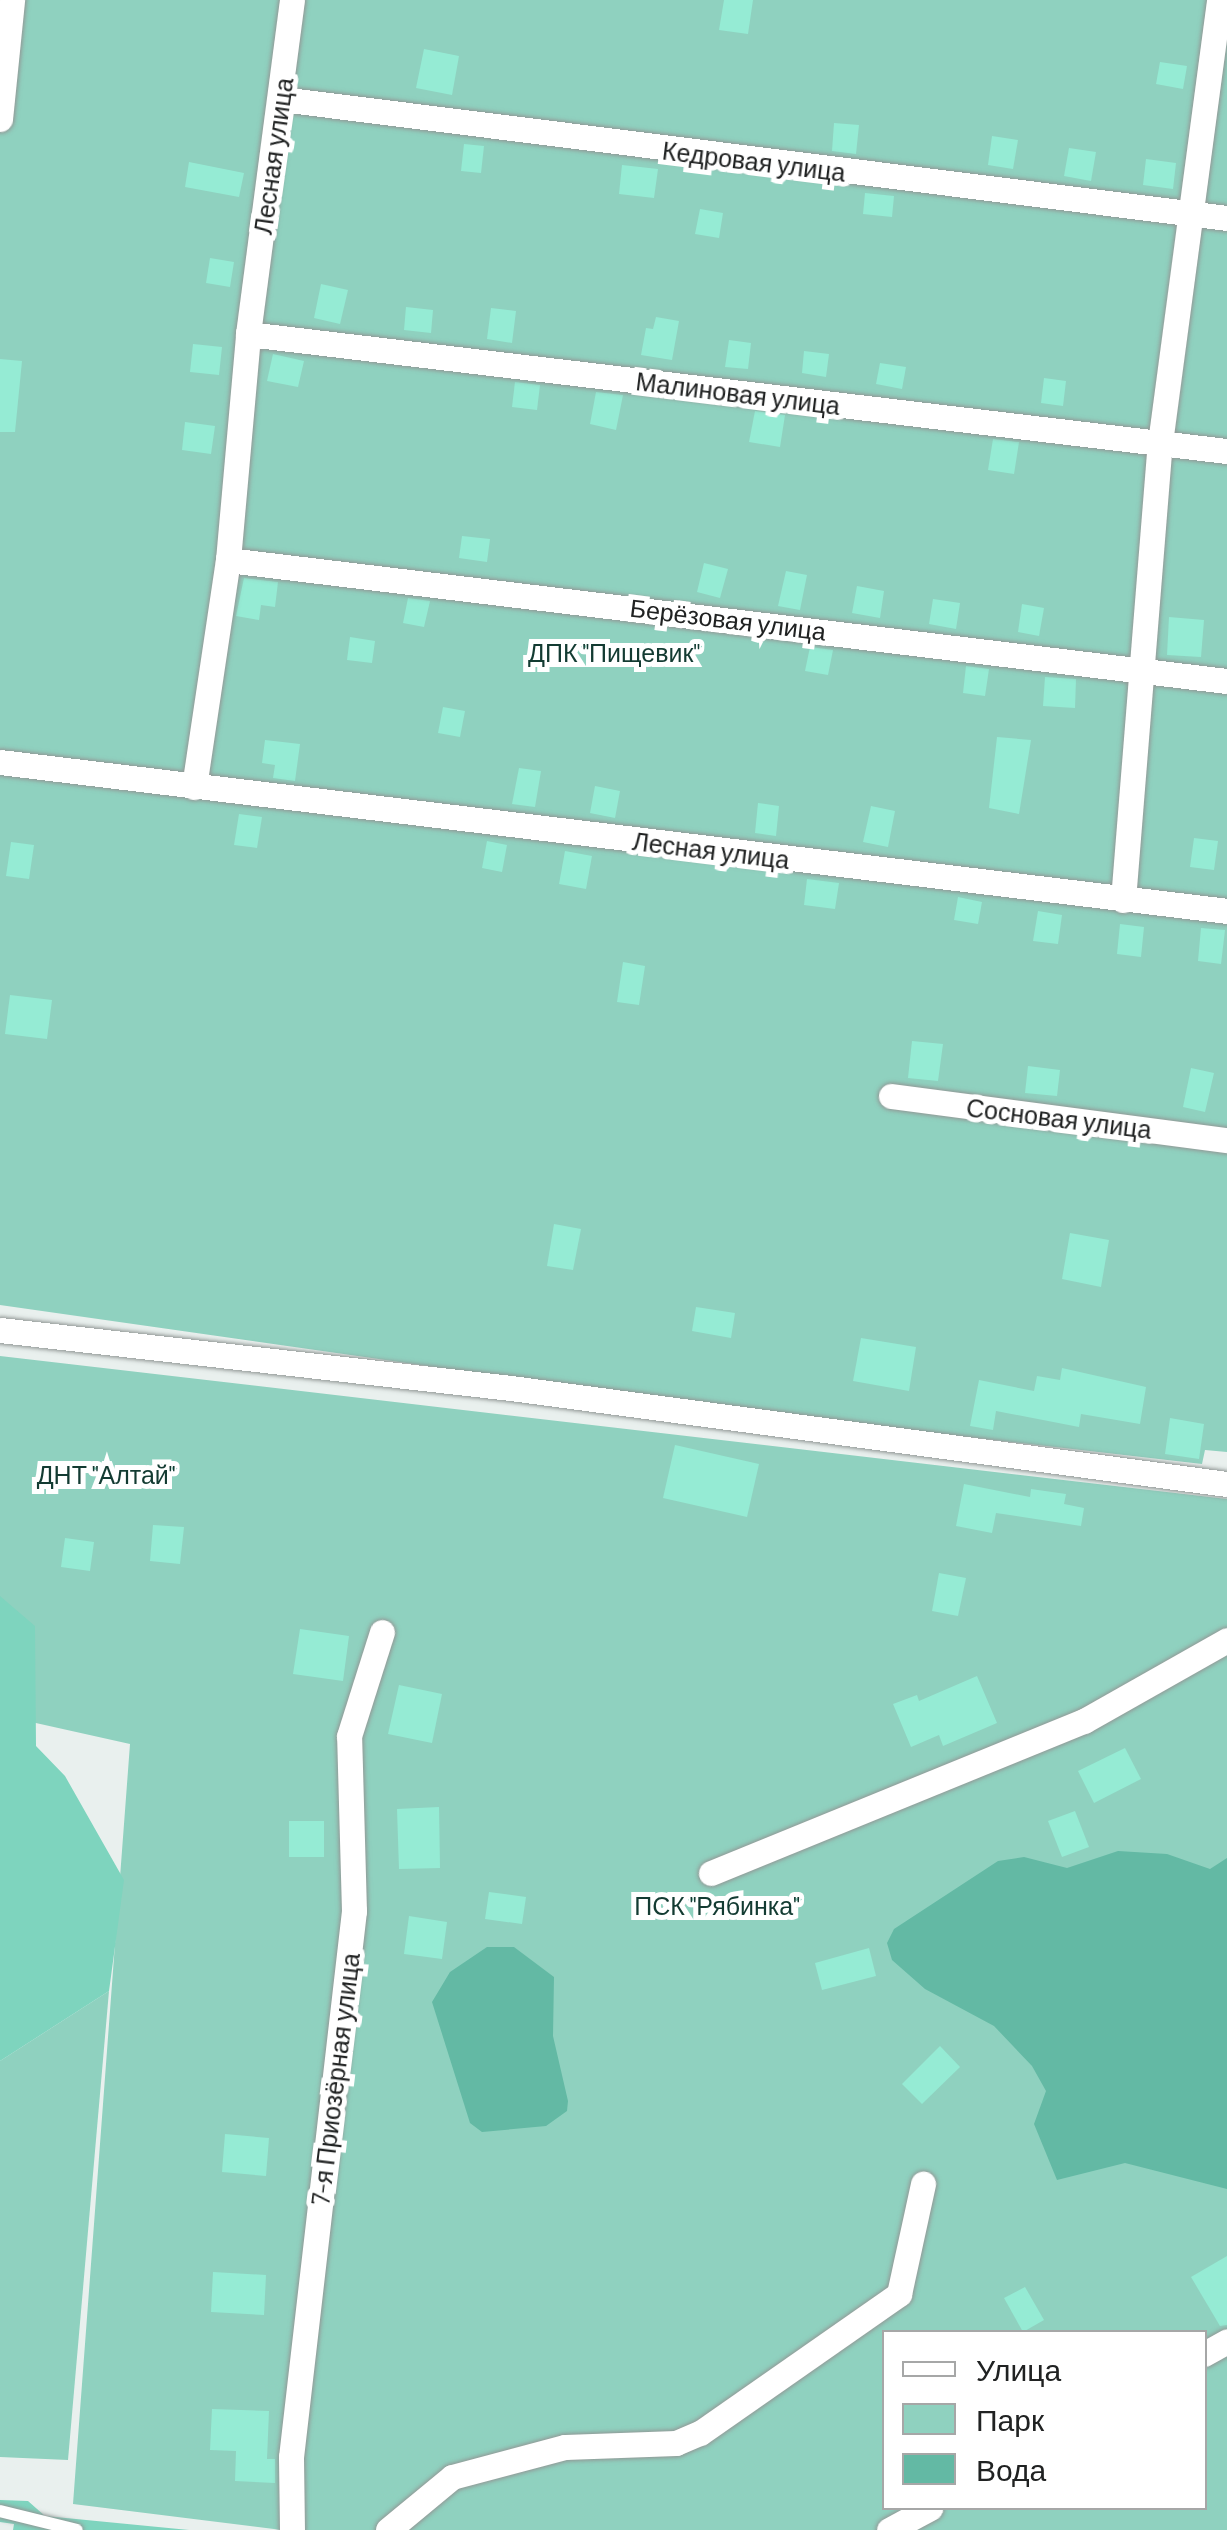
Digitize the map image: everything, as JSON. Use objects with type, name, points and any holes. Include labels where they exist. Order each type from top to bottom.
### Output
[{"type":"street","points":[[0,119],[12,0]]},
{"type":"street","name":"Лесная улица","points":[[194,787],[228,560],[248,334],[292,0]]},
{"type":"street","points":[[1123,900],[1145,671],[1160,443],[1219,0]]},
{"type":"street","name":"Кедровая улица","points":[[281,99],[1227,218]]},
{"type":"street","name":"Малиновая улица","points":[[248,334],[1227,451]]},
{"type":"street","name":"Берёзовая улица","points":[[228,560],[1227,681]]},
{"type":"street","name":"Лесная улица","points":[[0,762],[1227,912]]},
{"type":"street","name":"Сосновая улица","points":[[891,1096],[1227,1140]]},
{"type":"street","points":[[0,1330],[511,1388],[1227,1484]]},
{"type":"street","name":"7-я Приозёрная улица","points":[[292,2530],[291,2457],[354,1911],[349,1736],[382,1632]]},
{"type":"street","points":[[711,1873],[1084,1721],[1227,1640]]},
{"type":"street","points":[[388,2530],[452,2477],[565,2447],[676,2443],[700,2433],[899,2294],[923,2184]]},
{"type":"street","points":[[889,2530],[926,2510]]},
{"type":"lane","points":[[0,2511],[77,2530]]},
{"type":"green space","name":"ДПК \"Пищевик\"","points":[[0,0],[1227,0],[1227,1452],[1205,1450],[1202,1464],[735,1410],[0,1305]]},
{"type":"green space","name":"ПСК \"Рябинка\"","points":[[0,1356],[1227,1499],[1227,2530],[282,2530],[73,2504],[130,1744],[0,1715]]},
{"type":"green space","points":[[109,1991],[68,2460],[0,2457],[0,2061]]},
{"type":"shaded area","points":[[0,1596],[35,1626],[36,1746],[65,1776],[124,1880],[109,1991],[0,2061]]},
{"type":"shaded area","points":[[0,2500],[28,2501],[45,2516],[189,2530],[13,2530],[14,2524],[0,2522]]},
{"type":"water","points":[[1118,1851],[1167,1854],[1210,1869],[1227,1858],[1227,2189],[1125,2163],[1057,2180],[1034,2124],[1046,2091],[1032,2066],[994,2026],[925,1989],[892,1960],[887,1943],[894,1929],[998,1861],[1024,1857],[1067,1868]]},
{"type":"water","points":[[487,1947],[514,1947],[554,1977],[553,2036],[568,2101],[567,2111],[546,2126],[482,2132],[470,2123],[432,2002],[450,1972]]},
{"type":"building","points":[[724,0],[753,0],[748,34],[719,30]]},
{"type":"building","points":[[424,49],[459,56],[452,95],[416,88]]},
{"type":"building","points":[[1160,62],[1187,66],[1183,89],[1156,84]]},
{"type":"building","points":[[834,123],[859,125],[856,154],[832,151]]},
{"type":"building","points":[[992,136],[1018,140],[1013,169],[988,165]]},
{"type":"building","points":[[464,144],[484,146],[481,173],[461,171]]},
{"type":"building","points":[[1069,148],[1096,152],[1091,181],[1064,176]]},
{"type":"building","points":[[1146,159],[1176,163],[1173,189],[1143,185]]},
{"type":"building","points":[[189,162],[244,173],[239,197],[185,187]]},
{"type":"building","points":[[622,165],[658,169],[654,198],[619,194]]},
{"type":"building","points":[[865,193],[894,196],[892,217],[863,214]]},
{"type":"building","points":[[700,209],[723,213],[719,238],[695,234]]},
{"type":"building","points":[[210,258],[234,262],[230,287],[206,283]]},
{"type":"building","points":[[321,284],[348,290],[340,324],[314,318]]},
{"type":"building","points":[[406,307],[433,310],[431,333],[404,330]]},
{"type":"building","points":[[491,308],[516,311],[512,343],[487,339]]},
{"type":"building","points":[[656,317],[679,321],[672,360],[641,355],[646,328],[653,329]]},
{"type":"building","points":[[729,340],[751,343],[748,369],[725,367]]},
{"type":"building","points":[[193,344],[222,347],[219,375],[190,372]]},
{"type":"building","points":[[804,351],[829,354],[826,377],[802,373]]},
{"type":"building","points":[[273,354],[304,361],[298,387],[267,381]]},
{"type":"building","points":[[0,359],[22,361],[15,432],[0,432]]},
{"type":"building","points":[[880,363],[906,367],[902,389],[876,384]]},
{"type":"building","points":[[1044,378],[1066,381],[1063,406],[1041,403]]},
{"type":"building","points":[[515,382],[540,385],[537,410],[512,407]]},
{"type":"building","points":[[596,392],[623,395],[616,430],[590,424]]},
{"type":"building","points":[[755,411],[785,415],[780,447],[749,442]]},
{"type":"building","points":[[185,422],[215,426],[211,454],[182,450]]},
{"type":"building","points":[[993,439],[1019,442],[1014,474],[988,470]]},
{"type":"building","points":[[462,536],[490,539],[487,562],[459,558]]},
{"type":"building","points":[[704,563],[728,569],[720,598],[697,592]]},
{"type":"building","points":[[786,571],[807,575],[800,610],[778,606]]},
{"type":"building","points":[[244,578],[278,582],[275,607],[261,605],[259,620],[236,616]]},
{"type":"building","points":[[857,586],[884,591],[880,618],[852,613]]},
{"type":"building","points":[[408,598],[430,601],[424,627],[403,623]]},
{"type":"building","points":[[933,599],[960,603],[956,629],[929,624]]},
{"type":"building","points":[[1022,604],[1044,608],[1039,636],[1018,632]]},
{"type":"building","points":[[1169,617],[1204,620],[1201,657],[1167,655]]},
{"type":"building","points":[[350,637],[375,641],[372,663],[347,660]]},
{"type":"building","points":[[810,647],[833,650],[828,675],[805,671]]},
{"type":"building","points":[[966,666],[989,669],[985,696],[963,693]]},
{"type":"building","points":[[1045,677],[1076,679],[1075,708],[1043,706]]},
{"type":"building","points":[[443,707],[465,711],[460,737],[438,733]]},
{"type":"building","points":[[997,737],[1031,740],[1019,814],[989,808]]},
{"type":"building","points":[[265,740],[300,744],[295,781],[273,778],[275,765],[262,763]]},
{"type":"building","points":[[519,768],[541,771],[535,807],[512,804]]},
{"type":"building","points":[[595,786],[620,791],[615,818],[590,813]]},
{"type":"building","points":[[758,803],[779,806],[776,836],[755,833]]},
{"type":"building","points":[[871,806],[895,811],[888,847],[863,842]]},
{"type":"building","points":[[239,814],[262,817],[257,848],[234,845]]},
{"type":"building","points":[[1194,838],[1218,841],[1214,870],[1190,867]]},
{"type":"building","points":[[487,841],[507,845],[502,872],[482,868]]},
{"type":"building","points":[[11,842],[34,845],[29,879],[6,876]]},
{"type":"building","points":[[565,851],[592,856],[586,889],[559,884]]},
{"type":"building","points":[[807,879],[839,883],[835,909],[804,905]]},
{"type":"building","points":[[958,897],[982,902],[978,924],[954,920]]},
{"type":"building","points":[[1038,911],[1062,915],[1058,944],[1033,941]]},
{"type":"building","points":[[1120,924],[1144,927],[1141,957],[1117,954]]},
{"type":"building","points":[[1201,928],[1225,930],[1221,964],[1198,961]]},
{"type":"building","points":[[623,962],[645,966],[639,1005],[617,1002]]},
{"type":"building","points":[[10,995],[52,1000],[47,1039],[5,1034]]},
{"type":"building","points":[[912,1041],[943,1044],[938,1081],[908,1078]]},
{"type":"building","points":[[1028,1066],[1060,1070],[1057,1096],[1025,1093]]},
{"type":"building","points":[[1191,1068],[1214,1073],[1205,1112],[1183,1107]]},
{"type":"building","points":[[554,1224],[581,1229],[573,1270],[547,1266]]},
{"type":"building","points":[[1070,1233],[1109,1240],[1101,1287],[1062,1279]]},
{"type":"building","points":[[696,1307],[735,1313],[731,1338],[692,1331]]},
{"type":"building","points":[[861,1338],[916,1347],[909,1391],[853,1381]]},
{"type":"building","points":[[1062,1368],[1146,1387],[1140,1424],[1081,1414],[1079,1427],[996,1411],[993,1430],[970,1426],[979,1380],[1034,1391],[1037,1376],[1060,1380]]},
{"type":"building","points":[[1170,1418],[1204,1424],[1199,1459],[1165,1454]]},
{"type":"building","points":[[675,1445],[759,1464],[747,1517],[663,1498]]},
{"type":"building","points":[[964,1484],[1030,1497],[1031,1489],[1066,1494],[1064,1504],[1084,1508],[1081,1526],[996,1513],[992,1533],[956,1526]]},
{"type":"building","points":[[153,1525],[184,1527],[180,1564],[150,1561]]},
{"type":"building","points":[[65,1538],[94,1542],[90,1571],[61,1567]]},
{"type":"building","points":[[939,1573],[966,1578],[958,1616],[932,1611]]},
{"type":"building","points":[[300,1629],[349,1636],[343,1681],[293,1674]]},
{"type":"building","points":[[977,1676],[997,1723],[943,1746],[939,1735],[911,1747],[893,1704],[917,1695],[919,1701]]},
{"type":"building","points":[[399,1685],[442,1694],[432,1743],[388,1734]]},
{"type":"building","points":[[1125,1748],[1141,1779],[1094,1803],[1078,1771]]},
{"type":"building","points":[[439,1807],[440,1868],[399,1869],[397,1809]]},
{"type":"building","points":[[1075,1811],[1089,1847],[1062,1857],[1048,1821]]},
{"type":"building","points":[[289,1821],[324,1821],[324,1857],[289,1857]]},
{"type":"building","points":[[489,1892],[526,1897],[522,1924],[485,1919]]},
{"type":"building","points":[[409,1916],[447,1922],[442,1959],[404,1954]]},
{"type":"building","points":[[869,1948],[876,1976],[822,1990],[815,1963]]},
{"type":"building","points":[[940,2046],[960,2067],[922,2104],[902,2084]]},
{"type":"building","points":[[225,2134],[269,2138],[266,2176],[222,2172]]},
{"type":"building","points":[[1227,2256],[1227,2325],[1220,2326],[1191,2277]]},
{"type":"building","points":[[213,2272],[266,2275],[264,2315],[211,2312]]},
{"type":"building","points":[[1025,2287],[1044,2320],[1022,2330],[1004,2298]]},
{"type":"building","points":[[212,2409],[269,2411],[267,2459],[275,2459],[275,2483],[235,2481],[236,2451],[210,2450]]},
{"type":"park label","name":"ДНТ \"Алтай\"","points":[[106,1474]]}]
